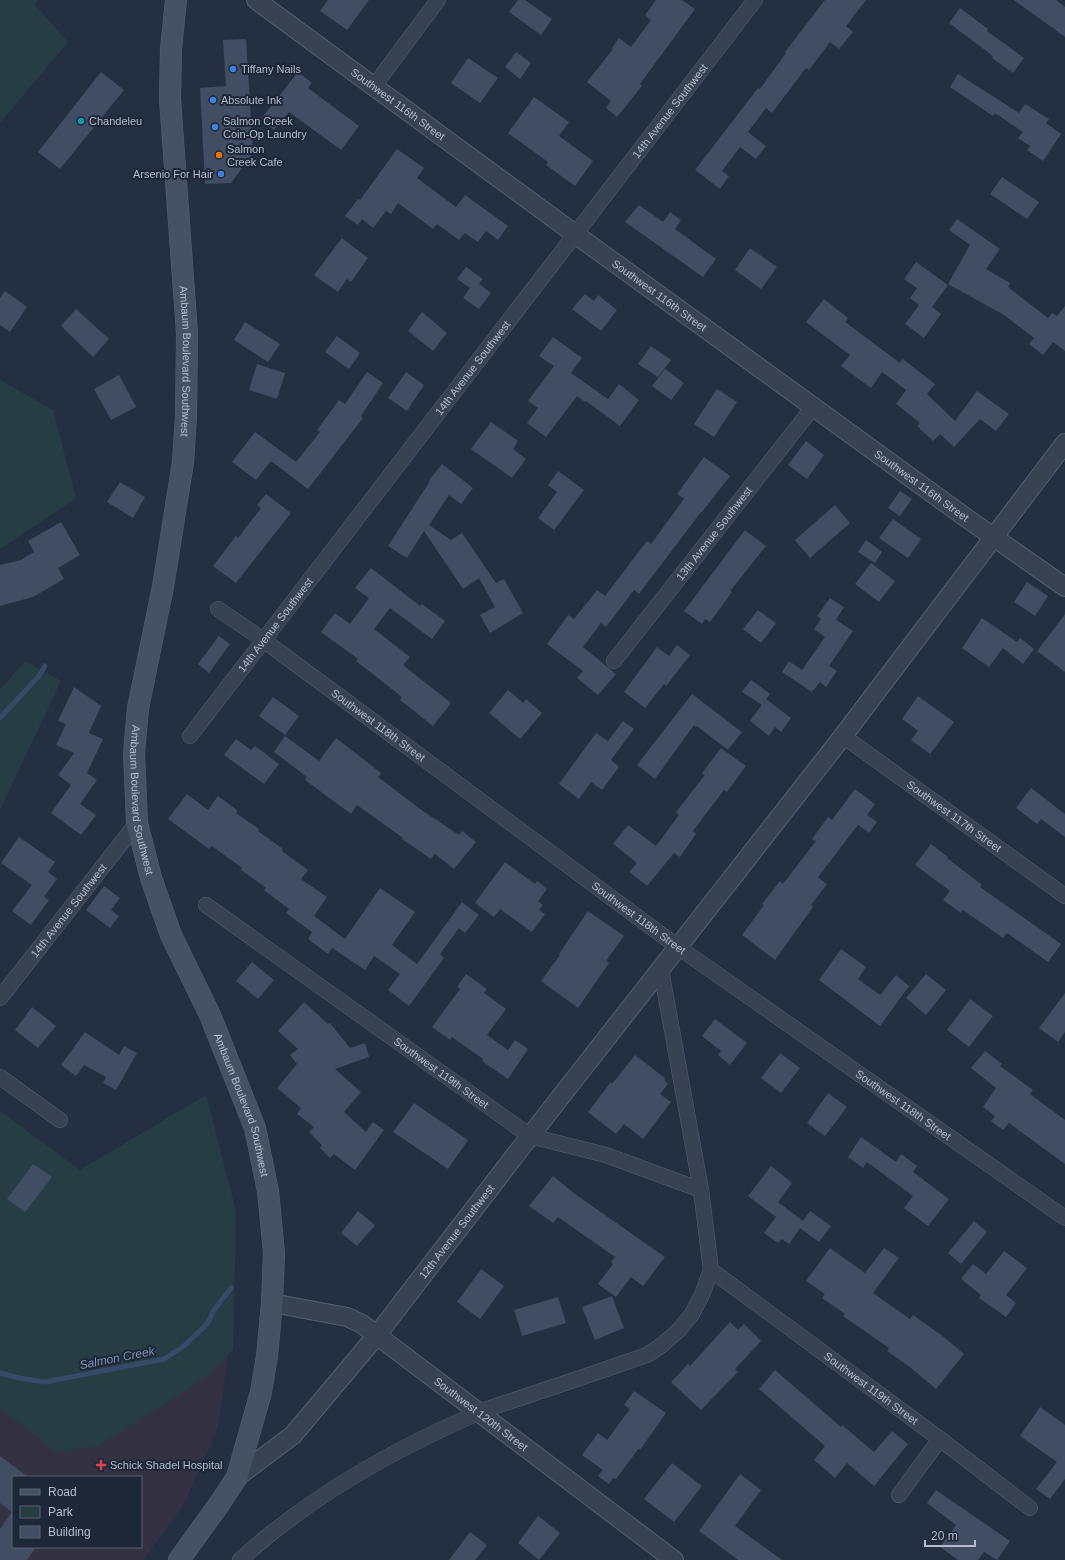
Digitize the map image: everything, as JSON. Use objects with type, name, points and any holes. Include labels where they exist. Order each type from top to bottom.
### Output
[{"type":"main road","name":"Ambaum Boulevard Southwest","points":[[176,0],[171,49],[170,100],[187,333],[186,416],[183,462],[163,587],[138,708],[134,753],[137,823],[151,878],[172,935],[210,1014],[255,1128],[268,1191],[274,1253],[272,1303],[267,1356],[261,1392],[237,1477],[179,1560]]},
{"type":"street","name":"Southwest 116th Street","points":[[256,0],[575,234],[1065,587]]},
{"type":"street","points":[[374,86],[438,0]]},
{"type":"street","name":"14th Avenue Southwest","points":[[190,736],[262,640],[344,536],[754,0]]},
{"type":"street","name":"13th Avenue Southwest","points":[[614,661],[814,406]]},
{"type":"street","name":"12th Avenue Southwest","points":[[237,1477],[293,1435],[377,1335],[530,1136],[843,736],[1065,443]]},
{"type":"street","name":"Southwest 118th Street","points":[[218,609],[678,947],[1065,1218]]},
{"type":"street","name":"Southwest 117th Street","points":[[843,736],[1065,896]]},
{"type":"street","name":"14th Avenue Southwest","points":[[0,998],[137,823]]},
{"type":"street","name":"Southwest 119th Street","points":[[206,904],[530,1136],[606,1155],[701,1190]]},
{"type":"street","points":[[240,1560],[265,1537],[332,1490],[373,1464],[479,1412],[647,1355],[662,1345],[679,1330],[692,1314],[702,1295],[711,1270],[701,1190],[661,970]]},
{"type":"street","points":[[0,1077],[60,1120]]},
{"type":"street","name":"Southwest 119th Street","points":[[711,1270],[940,1438],[1030,1508]]},
{"type":"street","name":"Southwest 120th Street","points":[[272,1303],[347,1317],[362,1324],[674,1560]]},
{"type":"street","points":[[899,1495],[940,1438]]},
{"type":"shaded area","name":"Schick Shadel Hospital","points":[[228,1354],[218,1427],[184,1504],[143,1560],[0,1560],[0,1408],[56,1452],[202,1380]]},
{"type":"green space","points":[[0,0],[38,0],[35,5],[68,42],[0,123]]},
{"type":"green space","points":[[0,380],[53,410],[76,498],[0,549]]},
{"type":"green space","points":[[25,661],[61,681],[0,810],[0,690]]},
{"type":"green space","points":[[206,1095],[236,1211],[233,1349],[202,1380],[96,1447],[56,1452],[0,1408],[0,1111],[80,1170]]},
{"type":"building","points":[[328,0],[369,0],[347,30],[320,11]]},
{"type":"building","points":[[518,0],[525,0],[552,19],[541,35],[509,12]]},
{"type":"building","points":[[656,0],[682,0],[695,9],[640,84],[642,86],[617,117],[606,108],[611,101],[587,82],[613,49],[612,48],[619,38],[631,47],[651,20],[645,15]]},
{"type":"building","points":[[825,0],[866,0],[846,26],[853,32],[839,49],[830,42],[809,70],[806,68],[772,113],[766,108],[748,132],[766,146],[756,159],[740,147],[722,171],[729,176],[720,189],[695,170],[758,88],[760,89],[786,53],[785,52]]},
{"type":"building","points":[[1014,0],[1056,0],[1065,7],[1065,37]]},
{"type":"building","points":[[960,8],[988,29],[987,31],[1024,58],[1013,73],[949,23]]},
{"type":"building","points":[[246,39],[253,153],[231,183],[205,184],[200,88],[226,86],[223,40]]},
{"type":"building","points":[[516,52],[531,63],[520,79],[505,67]]},
{"type":"building","points":[[468,58],[498,78],[480,103],[451,83]]},
{"type":"building","name":"Chandeleu","points":[[101,72],[124,90],[60,169],[38,152]]},
{"type":"building","points":[[298,72],[312,83],[308,88],[359,126],[341,150],[289,112],[274,130],[261,119]]},
{"type":"building","points":[[958,74],[1019,113],[1025,104],[1049,119],[1046,123],[1061,134],[1043,161],[1027,150],[1030,146],[1018,138],[1023,132],[995,113],[993,116],[950,87]]},
{"type":"building","points":[[534,97],[569,122],[559,136],[593,161],[575,186],[546,165],[548,162],[508,133]]},
{"type":"building","points":[[397,149],[424,168],[417,178],[456,207],[465,195],[508,226],[498,240],[486,231],[478,242],[465,233],[459,240],[437,224],[433,229],[398,203],[391,214],[386,211],[373,228],[362,219],[358,225],[345,216],[358,199],[360,200]]},
{"type":"building","points":[[1002,177],[1039,202],[1027,219],[990,194]]},
{"type":"building","points":[[639,205],[663,222],[670,212],[681,220],[675,229],[716,259],[703,277],[625,222]]},
{"type":"building","points":[[957,219],[1000,249],[986,269],[1010,283],[1008,287],[1048,318],[1052,313],[1057,316],[1065,306],[1065,351],[1053,342],[1043,355],[1029,344],[1034,338],[1004,315],[948,284],[970,245],[949,230]]},
{"type":"building","points":[[342,238],[368,258],[351,282],[347,279],[338,292],[314,275]]},
{"type":"building","points":[[750,248],[777,267],[761,289],[735,270]]},
{"type":"building","points":[[916,262],[948,285],[932,307],[941,314],[924,338],[905,324],[919,305],[910,298],[917,288],[904,279]]},
{"type":"building","points":[[466,267],[483,279],[479,284],[491,293],[479,309],[463,298],[470,288],[457,279]]},
{"type":"building","points":[[5,291],[27,307],[10,332],[0,325],[0,298]]},
{"type":"building","points":[[585,294],[594,301],[598,295],[617,310],[601,331],[572,309]]},
{"type":"building","points":[[824,299],[848,318],[845,322],[900,363],[903,359],[935,384],[927,394],[955,421],[977,391],[1009,414],[996,431],[980,419],[954,447],[940,434],[933,441],[917,426],[920,423],[896,404],[906,390],[882,372],[871,388],[841,366],[850,355],[806,322]]},
{"type":"building","points":[[76,309],[109,339],[93,357],[61,326]]},
{"type":"building","points":[[422,312],[447,333],[433,351],[408,331]]},
{"type":"building","points":[[245,322],[280,344],[268,362],[234,340]]},
{"type":"building","points":[[337,336],[360,353],[349,369],[325,352]]},
{"type":"building","points":[[553,337],[582,358],[571,373],[608,399],[619,384],[639,400],[620,426],[577,396],[546,437],[527,423],[538,408],[528,401],[554,366],[539,356]]},
{"type":"building","points":[[651,346],[671,360],[658,377],[638,364]]},
{"type":"building","points":[[257,364],[285,373],[277,399],[249,390]]},
{"type":"building","points":[[665,369],[684,383],[671,400],[652,386]]},
{"type":"building","points":[[367,372],[383,383],[361,416],[363,418],[308,489],[271,461],[256,480],[232,462],[255,432],[296,462],[320,432],[317,430],[339,400],[345,404]]},
{"type":"building","points":[[406,372],[424,385],[407,411],[388,398]]},
{"type":"building","points":[[119,375],[136,407],[111,420],[94,389]]},
{"type":"building","points":[[717,389],[737,402],[714,437],[694,424]]},
{"type":"building","points":[[491,422],[518,441],[513,449],[526,459],[512,478],[471,449]]},
{"type":"building","points":[[806,441],[824,455],[807,479],[788,465]]},
{"type":"building","points":[[704,457],[730,476],[639,594],[634,590],[606,627],[601,623],[583,647],[616,674],[598,695],[577,678],[583,671],[547,644],[568,615],[574,619],[597,590],[605,596],[647,541],[651,544],[684,499],[677,494]]},
{"type":"building","points":[[442,464],[473,488],[461,504],[449,495],[429,525],[451,540],[462,533],[496,583],[504,579],[523,613],[490,633],[480,615],[495,607],[479,578],[463,589],[424,531],[407,558],[388,546],[430,481],[429,480]]},
{"type":"building","points":[[558,471],[584,490],[554,530],[538,518],[557,492],[548,485]]},
{"type":"building","points":[[120,482],[145,497],[133,518],[107,502]]},
{"type":"building","points":[[900,491],[912,499],[900,516],[888,508]]},
{"type":"building","points":[[266,494],[291,513],[236,583],[213,566],[236,536],[238,538],[261,508],[257,505]]},
{"type":"building","points":[[835,505],[850,523],[810,558],[795,540]]},
{"type":"building","points":[[893,519],[921,539],[908,558],[879,538]]},
{"type":"building","points":[[61,522],[80,555],[58,568],[64,579],[33,597],[0,606],[0,565],[21,560],[34,552],[28,541]]},
{"type":"building","points":[[745,530],[766,546],[730,591],[732,592],[710,622],[705,619],[702,624],[684,611]]},
{"type":"building","points":[[866,540],[882,552],[875,563],[858,552]]},
{"type":"building","points":[[871,563],[895,581],[879,602],[855,584]]},
{"type":"building","points":[[371,568],[420,606],[422,604],[445,621],[432,639],[390,608],[374,629],[410,657],[403,665],[451,703],[433,726],[400,700],[402,697],[356,661],[358,659],[321,632],[335,613],[350,624],[369,598],[355,588]]},
{"type":"building","points":[[1027,582],[1048,596],[1035,616],[1014,602]]},
{"type":"building","points":[[830,598],[844,607],[836,620],[853,631],[829,666],[837,671],[826,687],[820,682],[812,692],[782,672],[789,661],[802,670],[825,637],[814,629],[821,619],[817,616]]},
{"type":"building","points":[[758,610],[776,623],[761,643],[743,629]]},
{"type":"building","points":[[1065,614],[1065,672],[1037,651]]},
{"type":"building","points":[[982,618],[1017,642],[1020,638],[1034,649],[1023,664],[1003,648],[989,667],[962,648]]},
{"type":"building","points":[[219,636],[230,644],[209,673],[198,664]]},
{"type":"building","points":[[677,645],[690,655],[666,686],[664,684],[645,708],[624,692],[657,647],[669,656]]},
{"type":"building","points":[[751,680],[770,694],[762,705],[742,692]]},
{"type":"building","points":[[74,687],[101,706],[89,733],[103,739],[87,773],[97,780],[80,804],[96,815],[81,835],[51,813],[71,785],[58,775],[74,753],[56,745],[66,724],[58,721]]},
{"type":"building","points":[[508,690],[523,703],[526,699],[542,713],[520,739],[489,713]]},
{"type":"building","points":[[692,694],[742,732],[728,750],[694,725],[655,779],[637,765]]},
{"type":"building","points":[[918,696],[954,722],[930,754],[911,740],[918,731],[902,719]]},
{"type":"building","points":[[273,697],[299,716],[285,735],[259,716]]},
{"type":"building","points":[[766,699],[791,718],[781,732],[775,727],[769,736],[750,721]]},
{"type":"building","points":[[623,721],[634,729],[611,760],[619,767],[602,790],[591,782],[579,799],[559,784],[596,733],[608,741]]},
{"type":"building","points":[[285,736],[319,761],[336,738],[381,773],[378,777],[423,811],[459,835],[462,831],[476,842],[454,869],[435,854],[431,859],[357,805],[351,814],[305,780],[307,777],[274,752]]},
{"type":"building","points":[[236,739],[251,750],[255,746],[279,764],[264,784],[224,755]]},
{"type":"building","points":[[721,748],[746,766],[727,792],[724,790],[693,831],[696,834],[680,857],[674,853],[647,886],[629,872],[637,863],[613,844],[628,825],[656,846],[679,815],[676,812],[705,775],[702,773]]},
{"type":"building","points":[[1031,788],[1065,814],[1065,837],[1041,819],[1037,824],[1016,808]]},
{"type":"building","points":[[855,789],[875,804],[867,815],[877,822],[869,833],[858,825],[818,877],[827,884],[811,905],[813,907],[775,960],[742,935],[764,905],[762,904],[780,881],[783,884],[816,841],[812,839],[828,817],[832,820]]},
{"type":"building","points":[[187,794],[208,810],[218,796],[238,811],[236,813],[259,829],[258,831],[283,849],[282,851],[308,870],[301,879],[327,897],[314,916],[345,939],[380,888],[415,912],[392,945],[417,964],[462,902],[479,915],[465,933],[459,928],[440,954],[444,958],[409,1006],[388,990],[400,974],[374,956],[365,970],[332,948],[328,954],[308,939],[312,932],[286,913],[289,909],[264,890],[266,888],[212,846],[209,849],[168,819]]},
{"type":"building","points":[[19,837],[55,862],[48,872],[57,879],[44,897],[49,900],[31,925],[12,911],[32,885],[1,863]]},
{"type":"building","points":[[931,844],[982,885],[980,887],[1061,944],[1048,962],[1007,933],[1003,938],[963,910],[961,913],[943,900],[950,891],[915,865]]},
{"type":"building","points":[[505,862],[535,884],[537,881],[547,889],[538,901],[543,905],[539,910],[545,914],[532,932],[500,909],[494,917],[475,903]]},
{"type":"building","points":[[104,886],[120,898],[111,910],[119,916],[110,928],[86,910]]},
{"type":"building","points":[[588,911],[624,936],[606,961],[609,963],[578,1008],[541,981],[560,955],[559,954]]},
{"type":"building","points":[[841,949],[866,967],[858,979],[880,995],[896,975],[909,986],[880,1026],[819,980]]},
{"type":"building","points":[[252,962],[274,980],[258,999],[236,981]]},
{"type":"building","points":[[466,974],[487,989],[484,993],[506,1009],[487,1035],[508,1050],[515,1040],[528,1049],[508,1079],[452,1037],[450,1040],[432,1027],[460,989],[457,987]]},
{"type":"building","points":[[926,974],[946,990],[926,1015],[906,998]]},
{"type":"building","points":[[1065,993],[1065,1032],[1058,1042],[1039,1028]]},
{"type":"building","points":[[970,999],[993,1016],[969,1047],[947,1030]]},
{"type":"building","points":[[304,1002],[328,1024],[330,1023],[350,1048],[365,1043],[369,1057],[335,1069],[361,1092],[344,1112],[366,1132],[373,1122],[384,1130],[355,1170],[334,1154],[330,1158],[320,1148],[322,1145],[309,1132],[314,1127],[297,1114],[301,1108],[277,1088],[297,1064],[290,1055],[298,1049],[278,1031]]},
{"type":"building","points":[[32,1007],[56,1026],[38,1048],[15,1030]]},
{"type":"building","points":[[715,1019],[747,1043],[730,1065],[718,1055],[721,1051],[702,1036]]},
{"type":"building","points":[[85,1032],[119,1055],[124,1046],[137,1053],[116,1090],[103,1083],[106,1077],[84,1065],[76,1076],[61,1065]]},
{"type":"building","points":[[985,1051],[1002,1064],[1000,1066],[1033,1090],[1030,1094],[1065,1120],[1065,1164],[1009,1123],[1003,1130],[991,1121],[995,1116],[983,1107],[996,1088],[971,1068]]},
{"type":"building","points":[[780,1053],[800,1068],[781,1093],[761,1078]]},
{"type":"building","points":[[635,1055],[665,1078],[664,1080],[668,1084],[660,1094],[671,1102],[643,1139],[624,1124],[616,1134],[588,1112],[611,1082],[612,1084]]},
{"type":"building","points":[[828,1093],[847,1107],[825,1136],[807,1123]]},
{"type":"building","points":[[414,1103],[468,1140],[448,1169],[393,1132]]},
{"type":"building","points":[[861,1137],[896,1162],[901,1154],[917,1166],[913,1172],[949,1199],[928,1226],[904,1208],[913,1196],[867,1162],[863,1168],[848,1157]]},
{"type":"building","points":[[33,1164],[52,1177],[25,1212],[7,1199]]},
{"type":"building","points":[[771,1166],[792,1183],[778,1202],[803,1221],[810,1211],[831,1226],[819,1242],[800,1228],[789,1244],[782,1239],[778,1243],[764,1233],[776,1217],[748,1196]]},
{"type":"building","points":[[553,1176],[575,1194],[665,1257],[643,1286],[631,1277],[616,1297],[598,1284],[613,1264],[611,1262],[615,1257],[558,1217],[553,1223],[529,1206]]},
{"type":"building","points":[[358,1211],[375,1225],[357,1246],[341,1233]]},
{"type":"building","points":[[974,1221],[987,1232],[961,1264],[948,1253]]},
{"type":"building","points":[[830,1248],[865,1273],[884,1248],[899,1258],[873,1293],[910,1319],[913,1315],[944,1337],[964,1354],[936,1389],[911,1368],[887,1351],[889,1348],[843,1316],[845,1314],[822,1298],[825,1294],[806,1281]]},
{"type":"building","points":[[1004,1251],[1027,1268],[1006,1295],[1016,1303],[1006,1317],[979,1298],[981,1295],[961,1279],[973,1264],[986,1274]]},
{"type":"building","points":[[481,1269],[504,1286],[480,1319],[457,1302]]},
{"type":"building","points":[[612,1296],[624,1328],[595,1340],[582,1307]]},
{"type":"building","points":[[558,1297],[566,1323],[522,1336],[514,1310]]},
{"type":"building","points":[[730,1322],[738,1330],[744,1324],[761,1341],[735,1369],[738,1372],[701,1410],[671,1382],[688,1364],[690,1366]]},
{"type":"building","points":[[775,1370],[841,1427],[842,1425],[874,1452],[892,1431],[908,1444],[874,1486],[847,1463],[835,1478],[814,1460],[825,1446],[759,1389]]},
{"type":"building","points":[[634,1391],[666,1413],[640,1450],[639,1448],[616,1479],[613,1478],[609,1484],[598,1476],[603,1470],[582,1455],[598,1433],[607,1440],[630,1409],[624,1405]]},
{"type":"building","points":[[1040,1407],[1065,1425],[1065,1479],[1050,1499],[1036,1489],[1057,1462],[1020,1436]]},
{"type":"building","points":[[0,1456],[27,1476],[12,1476],[12,1512],[0,1503]]},
{"type":"building","points":[[672,1463],[702,1486],[674,1522],[644,1499]]},
{"type":"building","points":[[740,1474],[761,1490],[735,1526],[782,1560],[738,1560],[699,1531]]},
{"type":"building","points":[[936,1490],[1010,1541],[997,1560],[984,1552],[978,1560],[958,1560],[940,1547],[956,1525],[927,1503]]},
{"type":"building","points":[[12,1512],[12,1548],[35,1548],[27,1560],[0,1560],[0,1529]]},
{"type":"building","points":[[538,1516],[560,1533],[539,1560],[518,1543]]},
{"type":"building","points":[[470,1532],[487,1545],[475,1560],[449,1560]]},
{"type":"waterway","points":[[0,718],[39,676],[45,666]]},
{"type":"waterway","name":"Salmon Creek","points":[[0,1373],[45,1382],[164,1359],[184,1346],[208,1323],[214,1310],[231,1288]]},
{"type":"place","name":"Tiffany Nails","points":[[233,69]]},
{"type":"place","name":"Absolute Ink","points":[[213,100]]},
{"type":"place","name":"Chandeleu","points":[[81,121]]},
{"type":"place","name":"Salmon Creek Coin-Op Laundry","points":[[215,127]]},
{"type":"place","name":"Salmon Creek Cafe","points":[[219,155]]},
{"type":"place","name":"Arsenio For Hair","points":[[221,174]]},
{"type":"place","name":"Schick Shadel Hospital","points":[[101,1465]]}]
